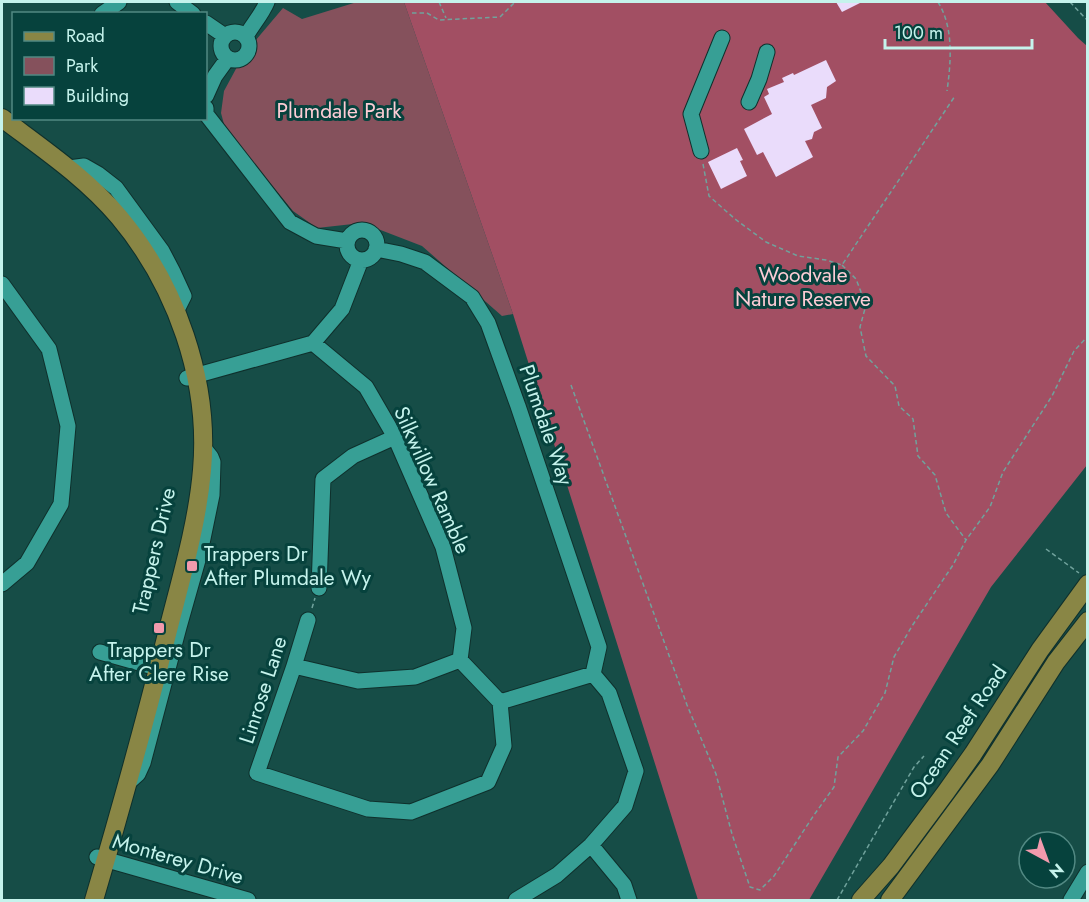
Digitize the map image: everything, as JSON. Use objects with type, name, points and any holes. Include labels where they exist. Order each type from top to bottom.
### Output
[{"type":"main road","name":"Trappers Drive","points":[[2,118],[69,168],[100,196],[120,219],[151,262],[176,312],[192,362],[195,452],[193,482],[182,547],[102,858],[94,900]]},
{"type":"main road","name":"Trappers Drive","points":[[2,128],[73,182],[95,203],[135,253],[157,291],[168,318],[191,377],[202,421],[202,467],[195,518],[161,658],[127,784],[85,900]]},
{"type":"main road","name":"Ocean Reef Road","points":[[861,900],[891,866],[973,754],[1084,580]]},
{"type":"main road","name":"Ocean Reef Road","points":[[890,900],[990,765],[1056,663],[1088,621]]},
{"type":"street","points":[[105,12],[119,2]]},
{"type":"street","points":[[177,2],[190,12]]},
{"type":"street","points":[[246,36],[263,12],[267,2]]},
{"type":"street","points":[[207,23],[225,36]]},
{"type":"street","points":[[238,32],[246,36],[250,44],[245,57],[237,60],[228,58],[222,52],[221,44],[225,36],[238,32]]},
{"type":"street","points":[[701,151],[691,114],[722,38]]},
{"type":"street","points":[[749,102],[767,52]]},
{"type":"street","points":[[207,94],[215,76],[228,58]]},
{"type":"street","points":[[207,114],[290,222],[316,236],[348,241]]},
{"type":"street","points":[[358,231],[368,232],[375,239],[376,249],[370,257],[361,260],[350,254],[348,241],[358,231]]},
{"type":"street","name":"Plumdale Way","points":[[376,249],[425,262],[472,297],[488,323],[599,647],[593,674]]},
{"type":"street","points":[[191,377],[313,343],[342,309],[361,260]]},
{"type":"street","points":[[2,284],[49,349],[68,426],[61,504],[27,563],[2,584]]},
{"type":"street","name":"Silkwillow Ramble","points":[[313,343],[366,387],[395,437],[443,547],[464,628],[460,660]]},
{"type":"street","points":[[319,588],[323,478],[353,456],[395,437]]},
{"type":"street","name":"Linrose Lane","points":[[308,620],[257,773],[368,809],[411,812],[488,782],[504,746],[500,702]]},
{"type":"street","points":[[100,652],[150,666]]},
{"type":"street","points":[[294,666],[358,681],[415,677],[460,660],[500,702],[593,674],[609,693],[636,771],[625,806],[591,845],[557,875],[516,900]]},
{"type":"street","points":[[591,845],[624,885],[629,900]]},
{"type":"street","name":"Monterey Drive","points":[[102,858],[230,898],[248,900]]},
{"type":"street","points":[[1071,900],[1088,872]]},
{"type":"path","points":[[439,2],[446,19]]},
{"type":"path","points":[[412,13],[427,13],[439,20],[500,17],[515,2]]},
{"type":"path","points":[[938,2],[943,10],[949,32],[951,64],[947,91]]},
{"type":"path","points":[[1070,2],[1088,21]]},
{"type":"path","points":[[842,265],[955,96]]},
{"type":"path","points":[[701,151],[709,196],[735,219],[766,242],[798,256],[842,265],[856,279],[866,304],[860,327],[866,356],[895,386],[899,406],[913,419],[918,456],[935,475],[946,513],[966,540]]},
{"type":"path","points":[[570,385],[687,705],[716,774],[732,834],[750,887],[760,890],[774,876],[834,787],[838,757],[863,731],[885,693],[894,657],[912,626],[954,565],[966,540],[990,507],[1003,472],[1052,396],[1074,351],[1088,336]]},
{"type":"path","points":[[1046,549],[1084,580]]},
{"type":"path","points":[[308,620],[319,588]]},
{"type":"path","points":[[837,900],[914,768],[924,756]]},
{"type":"green space","name":"Plumdale Park","points":[[357,2],[404,2],[513,314],[502,316],[422,246],[378,229],[353,224],[317,228],[293,211],[225,128],[221,113],[224,91],[244,54],[283,8],[302,19]]},
{"type":"green space","name":"Woodvale Nature Reserve","points":[[404,2],[1045,2],[1087,46],[1087,465],[991,587],[809,900],[698,900],[513,314]]},
{"type":"building","points":[[836,2],[862,2],[842,12]]},
{"type":"building","points":[[826,60],[836,81],[827,87],[826,98],[811,105],[822,128],[814,132],[812,139],[805,141],[813,157],[776,177],[763,152],[757,155],[744,129],[772,114],[764,97],[769,94],[767,89],[784,82],[782,78]]},
{"type":"building","points":[[737,148],[747,176],[721,189],[708,162]]},
{"type":"place","name":"Trappers Dr After Plumdale Wy","points":[[192,566]]},
{"type":"place","name":"Trappers Dr After Clere Rise","points":[[159,628]]}]
